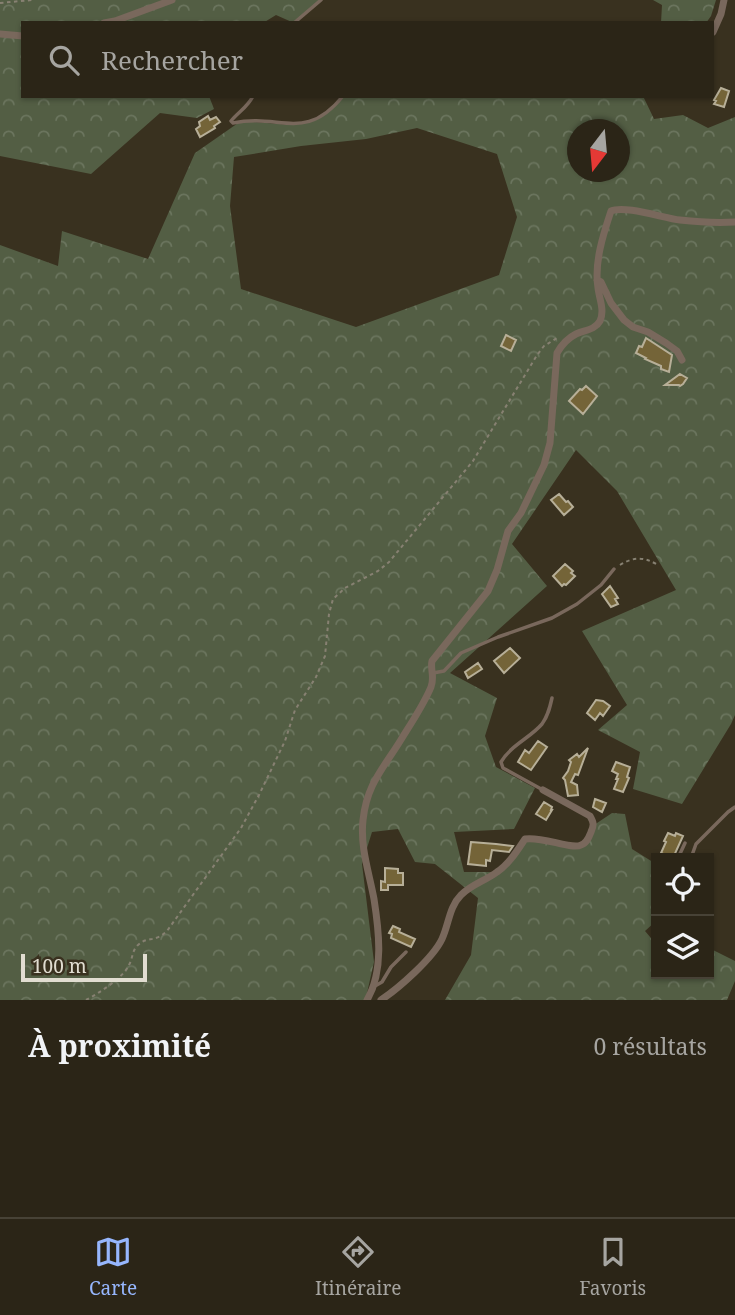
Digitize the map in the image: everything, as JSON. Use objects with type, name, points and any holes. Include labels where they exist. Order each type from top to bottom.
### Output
[{"type":"street","points":[[115,21],[172,0]]},
{"type":"street","points":[[714,32],[724,0]]},
{"type":"street","points":[[0,34],[21,36]]},
{"type":"street","points":[[367,1000],[378,962],[374,900],[362,836],[363,816],[372,785],[432,685],[432,661],[488,591],[508,531],[521,513],[544,465],[550,443],[555,357],[560,348],[576,334],[600,321],[602,307],[597,280],[611,211],[621,209],[678,220],[735,222]]},
{"type":"street","points":[[597,280],[601,282],[611,303],[624,320],[666,343],[677,351],[682,360]]},
{"type":"street","points":[[381,1000],[397,989],[436,948],[444,936],[452,909],[459,897],[470,886],[498,872],[525,839],[540,838],[575,846],[589,839],[594,825],[590,816],[543,790]]},
{"type":"lane","points":[[296,21],[321,0]]},
{"type":"lane","points":[[252,98],[250,104],[236,114],[231,121],[233,123],[259,119],[292,125],[307,123],[320,118],[341,98]]},
{"type":"lane","points":[[433,673],[444,671],[461,653],[498,636],[552,618],[577,604],[601,585],[614,569]]},
{"type":"lane","points":[[543,790],[503,768],[501,762],[506,754],[542,724],[549,713],[552,698]]},
{"type":"lane","points":[[693,853],[696,844],[735,807]]},
{"type":"lane","points":[[680,853],[685,843]]},
{"type":"lane","points":[[373,986],[382,982],[406,951]]},
{"type":"path","points":[[0,3],[32,0]]},
{"type":"path","points":[[86,1000],[103,990],[128,967],[134,948],[142,941],[160,938],[167,931],[242,828],[285,741],[295,710],[316,677],[325,656],[333,599],[345,588],[378,571],[389,562],[473,461],[544,346],[556,338],[576,334]]},
{"type":"path","points":[[614,569],[630,559],[647,559],[658,565]]},
{"type":"green space","points":[[0,0],[321,0],[296,21],[276,15],[266,21],[21,21],[21,98],[210,98],[214,109],[197,118],[160,113],[91,174],[0,156]]},
{"type":"green space","points":[[653,0],[716,0],[707,21],[661,21],[662,5]]},
{"type":"green space","points":[[341,98],[644,98],[654,119],[683,115],[708,128],[735,117],[735,715],[731,724],[682,804],[633,789],[640,752],[598,730],[627,705],[582,631],[676,590],[617,491],[576,450],[512,544],[547,586],[450,673],[497,698],[485,736],[496,767],[535,788],[514,829],[454,832],[464,872],[498,872],[525,839],[581,845],[594,825],[612,813],[625,814],[632,849],[651,861],[651,926],[645,931],[651,938],[651,979],[714,979],[714,950],[735,961],[735,981],[727,1000],[445,1000],[471,955],[478,898],[435,864],[415,862],[398,829],[372,832],[362,864],[374,962],[368,1000],[0,1000],[0,245],[58,266],[62,231],[148,259],[195,153],[241,121],[292,125],[320,118]],"holes":[[[417,128],[497,154],[517,217],[499,275],[356,327],[241,289],[230,206],[234,157],[366,139]]]},
{"type":"building","points":[[721,88],[729,91],[724,107],[714,104]]},
{"type":"building","points":[[208,116],[210,120],[216,117],[220,122],[200,137],[196,129],[200,126],[199,122]]},
{"type":"building","points":[[506,335],[516,340],[511,351],[501,346]]},
{"type":"building","points":[[646,338],[672,355],[669,372],[636,353]]},
{"type":"building","points":[[680,374],[687,378],[683,384],[665,385]]},
{"type":"building","points":[[586,386],[597,396],[583,414],[569,401]]},
{"type":"building","points":[[559,494],[573,507],[564,515],[551,500]]},
{"type":"building","points":[[565,564],[575,576],[562,586],[553,576]]},
{"type":"building","points":[[610,586],[618,598],[615,599],[618,604],[611,607],[602,594]]},
{"type":"building","points":[[510,648],[520,658],[504,673],[494,661]]},
{"type":"building","points":[[478,663],[482,669],[468,678],[465,672]]},
{"type":"building","points":[[596,700],[610,706],[603,716],[600,713],[595,720],[587,713]]},
{"type":"building","points":[[538,741],[547,747],[531,770],[518,762],[525,750],[529,753]]},
{"type":"building","points":[[588,748],[578,775],[575,774],[571,782],[577,785],[578,795],[568,796],[563,778],[571,762],[569,760],[577,754],[579,757]]},
{"type":"building","points":[[616,762],[630,767],[623,792],[614,789],[618,774],[612,771]]},
{"type":"building","points":[[595,799],[606,803],[602,812],[593,807]]},
{"type":"building","points":[[544,802],[552,807],[546,820],[536,814]]},
{"type":"building","points":[[668,833],[683,836],[675,853],[661,853],[666,842],[664,841]]},
{"type":"building","points":[[471,842],[513,846],[509,852],[492,850],[490,861],[486,860],[486,866],[468,864]]},
{"type":"building","points":[[385,868],[398,869],[398,873],[403,873],[403,885],[388,885],[388,890],[381,890],[381,881],[385,882]]},
{"type":"building","points":[[393,926],[400,929],[399,932],[415,939],[411,947],[391,938],[392,934],[389,933]]}]
